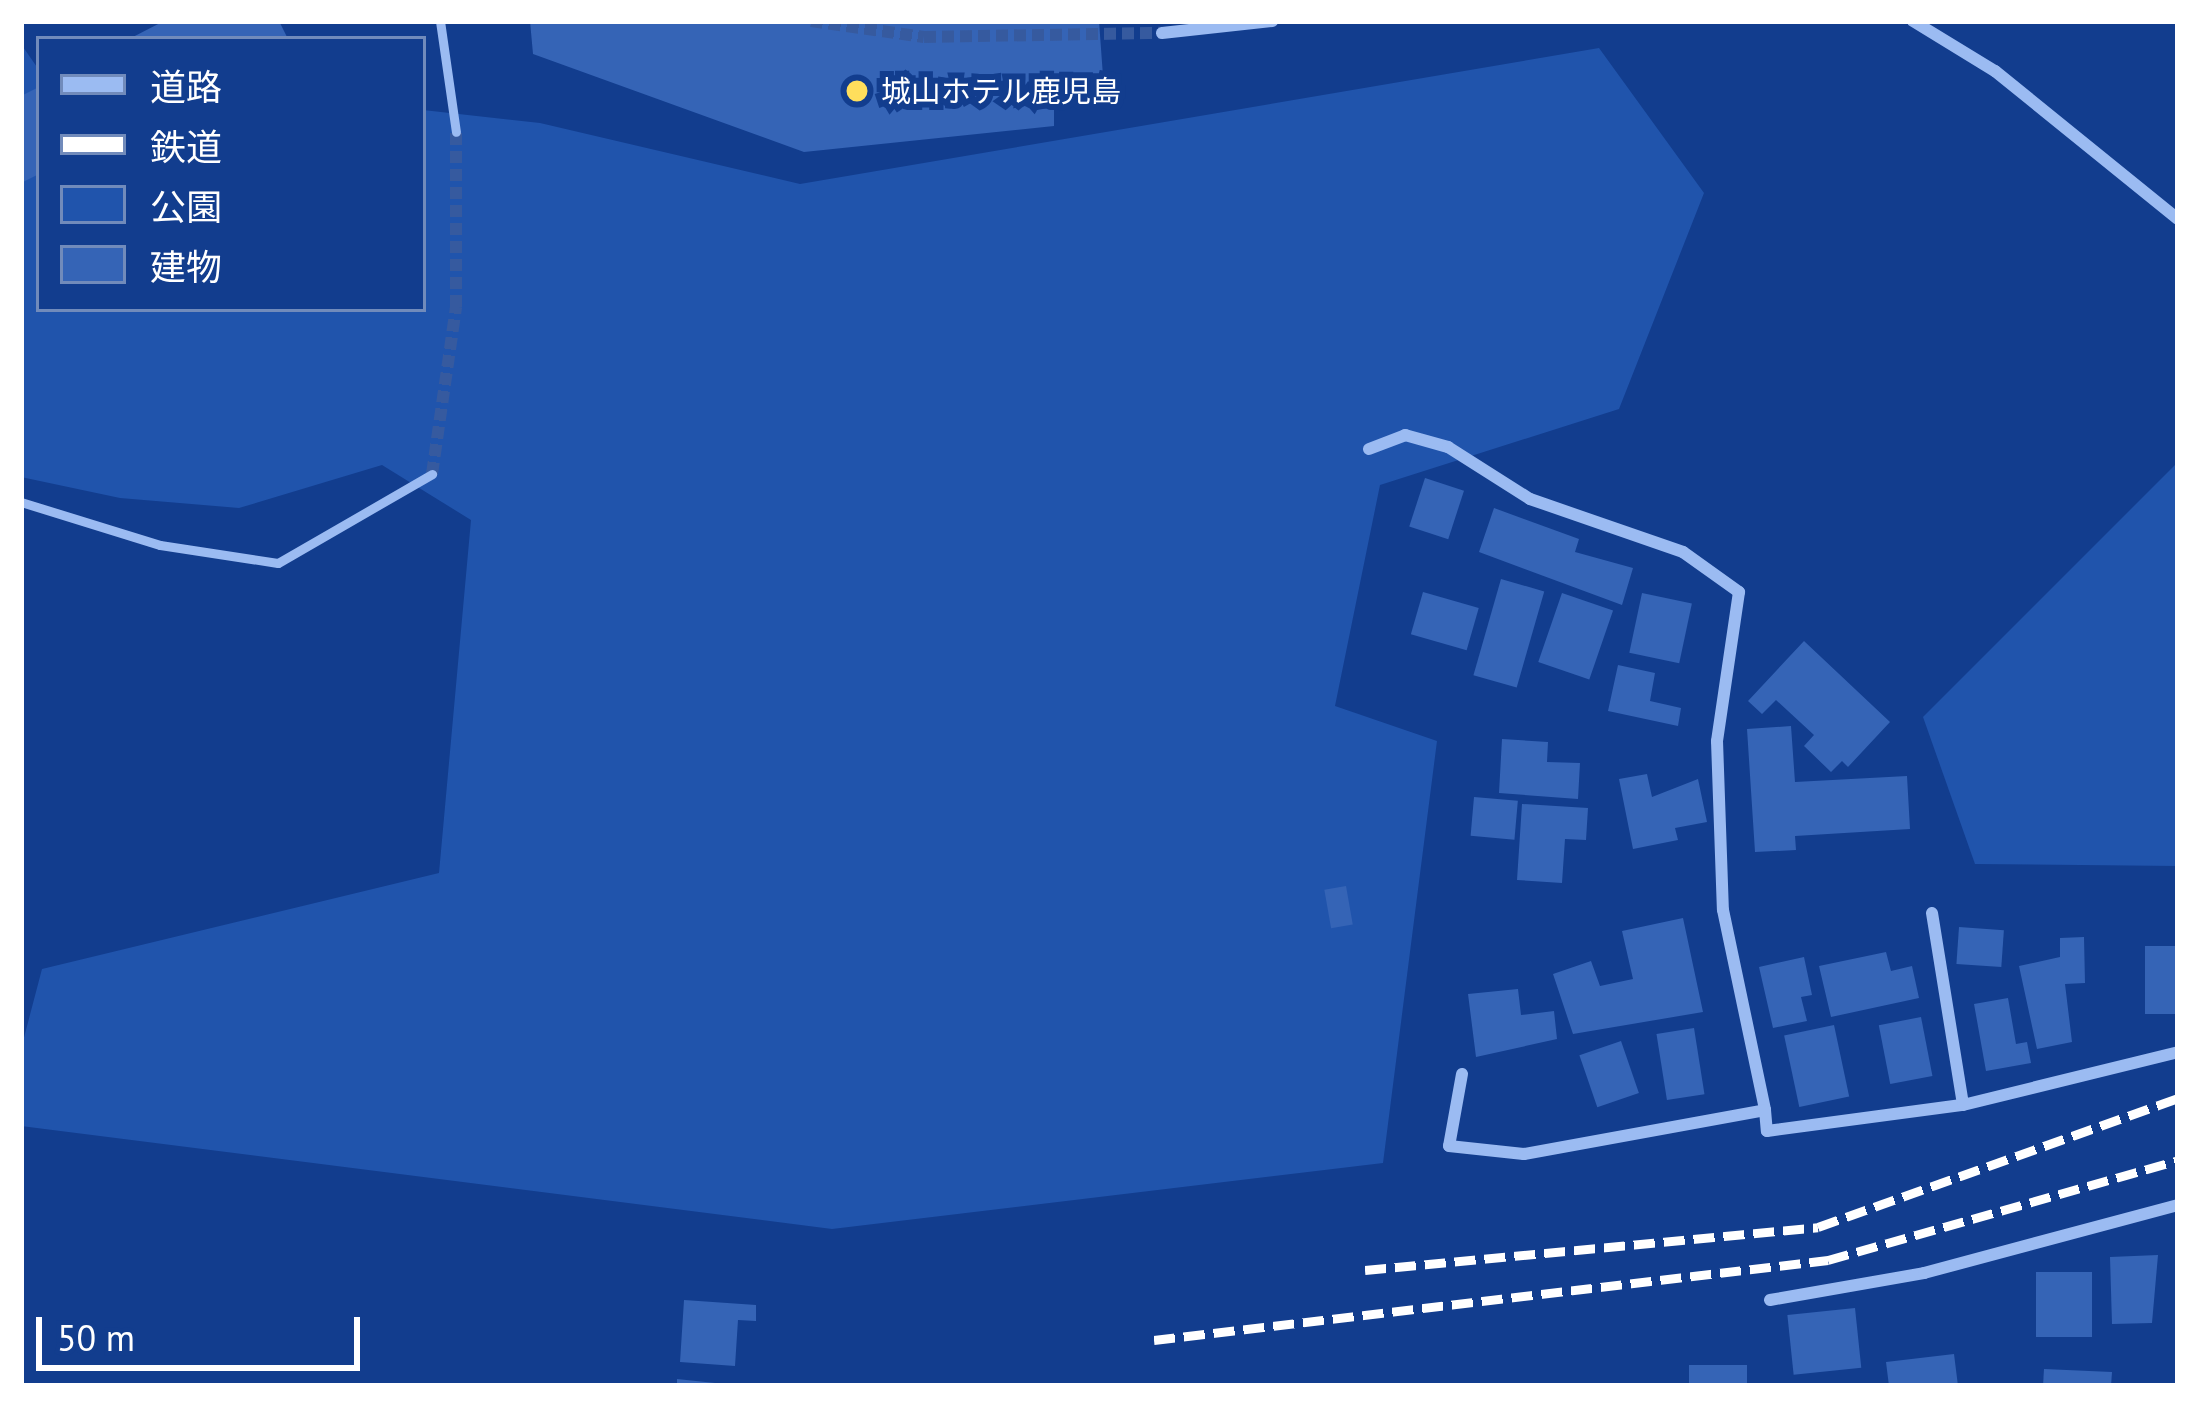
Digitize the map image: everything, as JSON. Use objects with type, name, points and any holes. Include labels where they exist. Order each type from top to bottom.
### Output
[{"type":"street","points":[[1162,33],[1272,21]]},
{"type":"street","points":[[1913,21],[1995,71],[2178,219]]},
{"type":"street","points":[[1369,449],[1405,436],[1448,447],[1530,499],[1682,552],[1739,592],[1717,741],[1723,910],[1767,1131],[1963,1105],[2178,1052]]},
{"type":"street","points":[[1932,913],[1963,1105]]},
{"type":"street","points":[[1462,1074],[1448,1146],[1475,1150],[1524,1154],[1765,1110]]},
{"type":"street","points":[[1770,1300],[1924,1273],[2178,1205]]},
{"type":"lane","points":[[440,21],[456,132]]},
{"type":"lane","points":[[21,502],[160,545],[278,563],[432,475]]},
{"type":"green space","points":[[21,44],[36,66],[36,312],[426,312],[426,110],[540,123],[800,184],[1599,48],[1704,193],[1619,409],[1380,485],[1335,706],[1437,741],[1383,1163],[832,1229],[21,1126],[21,1049],[42,969],[439,873],[471,520],[382,465],[239,508],[120,498],[21,477]]},
{"type":"green space","points":[[2178,462],[2178,866],[1975,864],[1923,717]]},
{"type":"building","points":[[164,21],[279,21],[286,36],[135,36]]},
{"type":"building","name":"城山ホテル鹿児島","points":[[530,21],[1099,21],[1103,76],[1054,106],[1054,126],[804,152],[533,54]]},
{"type":"building","points":[[36,88],[36,176],[23,182],[21,96]]},
{"type":"building","points":[[1425,478],[1464,491],[1448,539],[1409,527]]},
{"type":"building","points":[[1494,508],[1579,539],[1575,552],[1633,568],[1622,605],[1479,552]]},
{"type":"building","points":[[1501,579],[1544,591],[1517,688],[1473,675]]},
{"type":"building","points":[[1423,592],[1479,608],[1467,650],[1411,634]]},
{"type":"building","points":[[1562,593],[1613,611],[1589,680],[1538,662]]},
{"type":"building","points":[[1642,593],[1692,604],[1679,663],[1629,653]]},
{"type":"building","points":[[1804,641],[1890,722],[1848,767],[1842,761],[1831,772],[1804,746],[1814,735],[1776,700],[1762,714],[1748,701]]},
{"type":"building","points":[[1618,665],[1655,673],[1650,701],[1681,708],[1678,726],[1608,711]]},
{"type":"building","points":[[1791,726],[1795,782],[1907,776],[1910,829],[1795,836],[1796,850],[1755,852],[1747,729]]},
{"type":"building","points":[[1502,739],[1548,742],[1547,762],[1580,763],[1578,799],[1499,793]]},
{"type":"building","points":[[1647,774],[1652,797],[1698,779],[1707,822],[1675,828],[1678,840],[1633,849],[1619,779]]},
{"type":"building","points":[[1474,797],[1518,801],[1514,840],[1471,836]]},
{"type":"building","points":[[1522,804],[1588,808],[1586,840],[1565,839],[1562,883],[1517,880]]},
{"type":"building","points":[[1346,886],[1353,924],[1331,928],[1324,890]]},
{"type":"building","points":[[1683,918],[1703,1012],[1573,1034],[1553,974],[1591,961],[1600,986],[1633,979],[1622,931]]},
{"type":"building","points":[[1959,927],[2004,930],[2001,967],[1956,964]]},
{"type":"building","points":[[2084,937],[2085,983],[2065,984],[2072,1042],[2037,1049],[2019,966],[2060,957],[2060,938]]},
{"type":"building","points":[[2145,946],[2178,946],[2178,1014],[2145,1014]]},
{"type":"building","points":[[1886,952],[1891,971],[1912,966],[1919,998],[1831,1017],[1819,966]]},
{"type":"building","points":[[1804,957],[1812,995],[1801,997],[1807,1021],[1773,1028],[1759,967]]},
{"type":"building","points":[[1518,989],[1521,1015],[1554,1011],[1557,1039],[1476,1057],[1468,994]]},
{"type":"building","points":[[2008,998],[2016,1044],[2027,1042],[2031,1063],[1986,1071],[1974,1004]]},
{"type":"building","points":[[1921,1017],[1932,1076],[1890,1084],[1879,1025]]},
{"type":"building","points":[[1834,1025],[1849,1096],[1799,1107],[1784,1036]]},
{"type":"building","points":[[1694,1028],[1704,1094],[1667,1100],[1656,1034]]},
{"type":"building","points":[[1621,1041],[1639,1093],[1597,1107],[1579,1055]]},
{"type":"building","points":[[2158,1255],[2152,1323],[2112,1324],[2110,1257]]},
{"type":"building","points":[[2036,1272],[2092,1272],[2092,1337],[2036,1337]]},
{"type":"building","points":[[684,1300],[756,1305],[756,1321],[738,1320],[735,1366],[680,1362]]},
{"type":"building","points":[[1855,1308],[1861,1368],[1794,1375],[1787,1315]]},
{"type":"building","points":[[1954,1354],[1958,1386],[1889,1386],[1886,1362]]},
{"type":"building","points":[[1689,1365],[1747,1365],[1747,1386],[1689,1386]]},
{"type":"building","points":[[2044,1369],[2112,1372],[2111,1386],[2043,1386]]},
{"type":"building","points":[[677,1379],[715,1383],[715,1386],[677,1386]]},
{"type":"tunnel","points":[[811,21],[924,37],[1162,33]]},
{"type":"tunnel","points":[[432,474],[456,307],[456,132]]},
{"type":"railway","points":[[1365,1270],[1818,1227],[2178,1098]]},
{"type":"railway","points":[[1154,1340],[1828,1260],[2178,1160]]},
{"type":"place","name":"城山ホテル鹿児島","points":[[857,91]]}]
